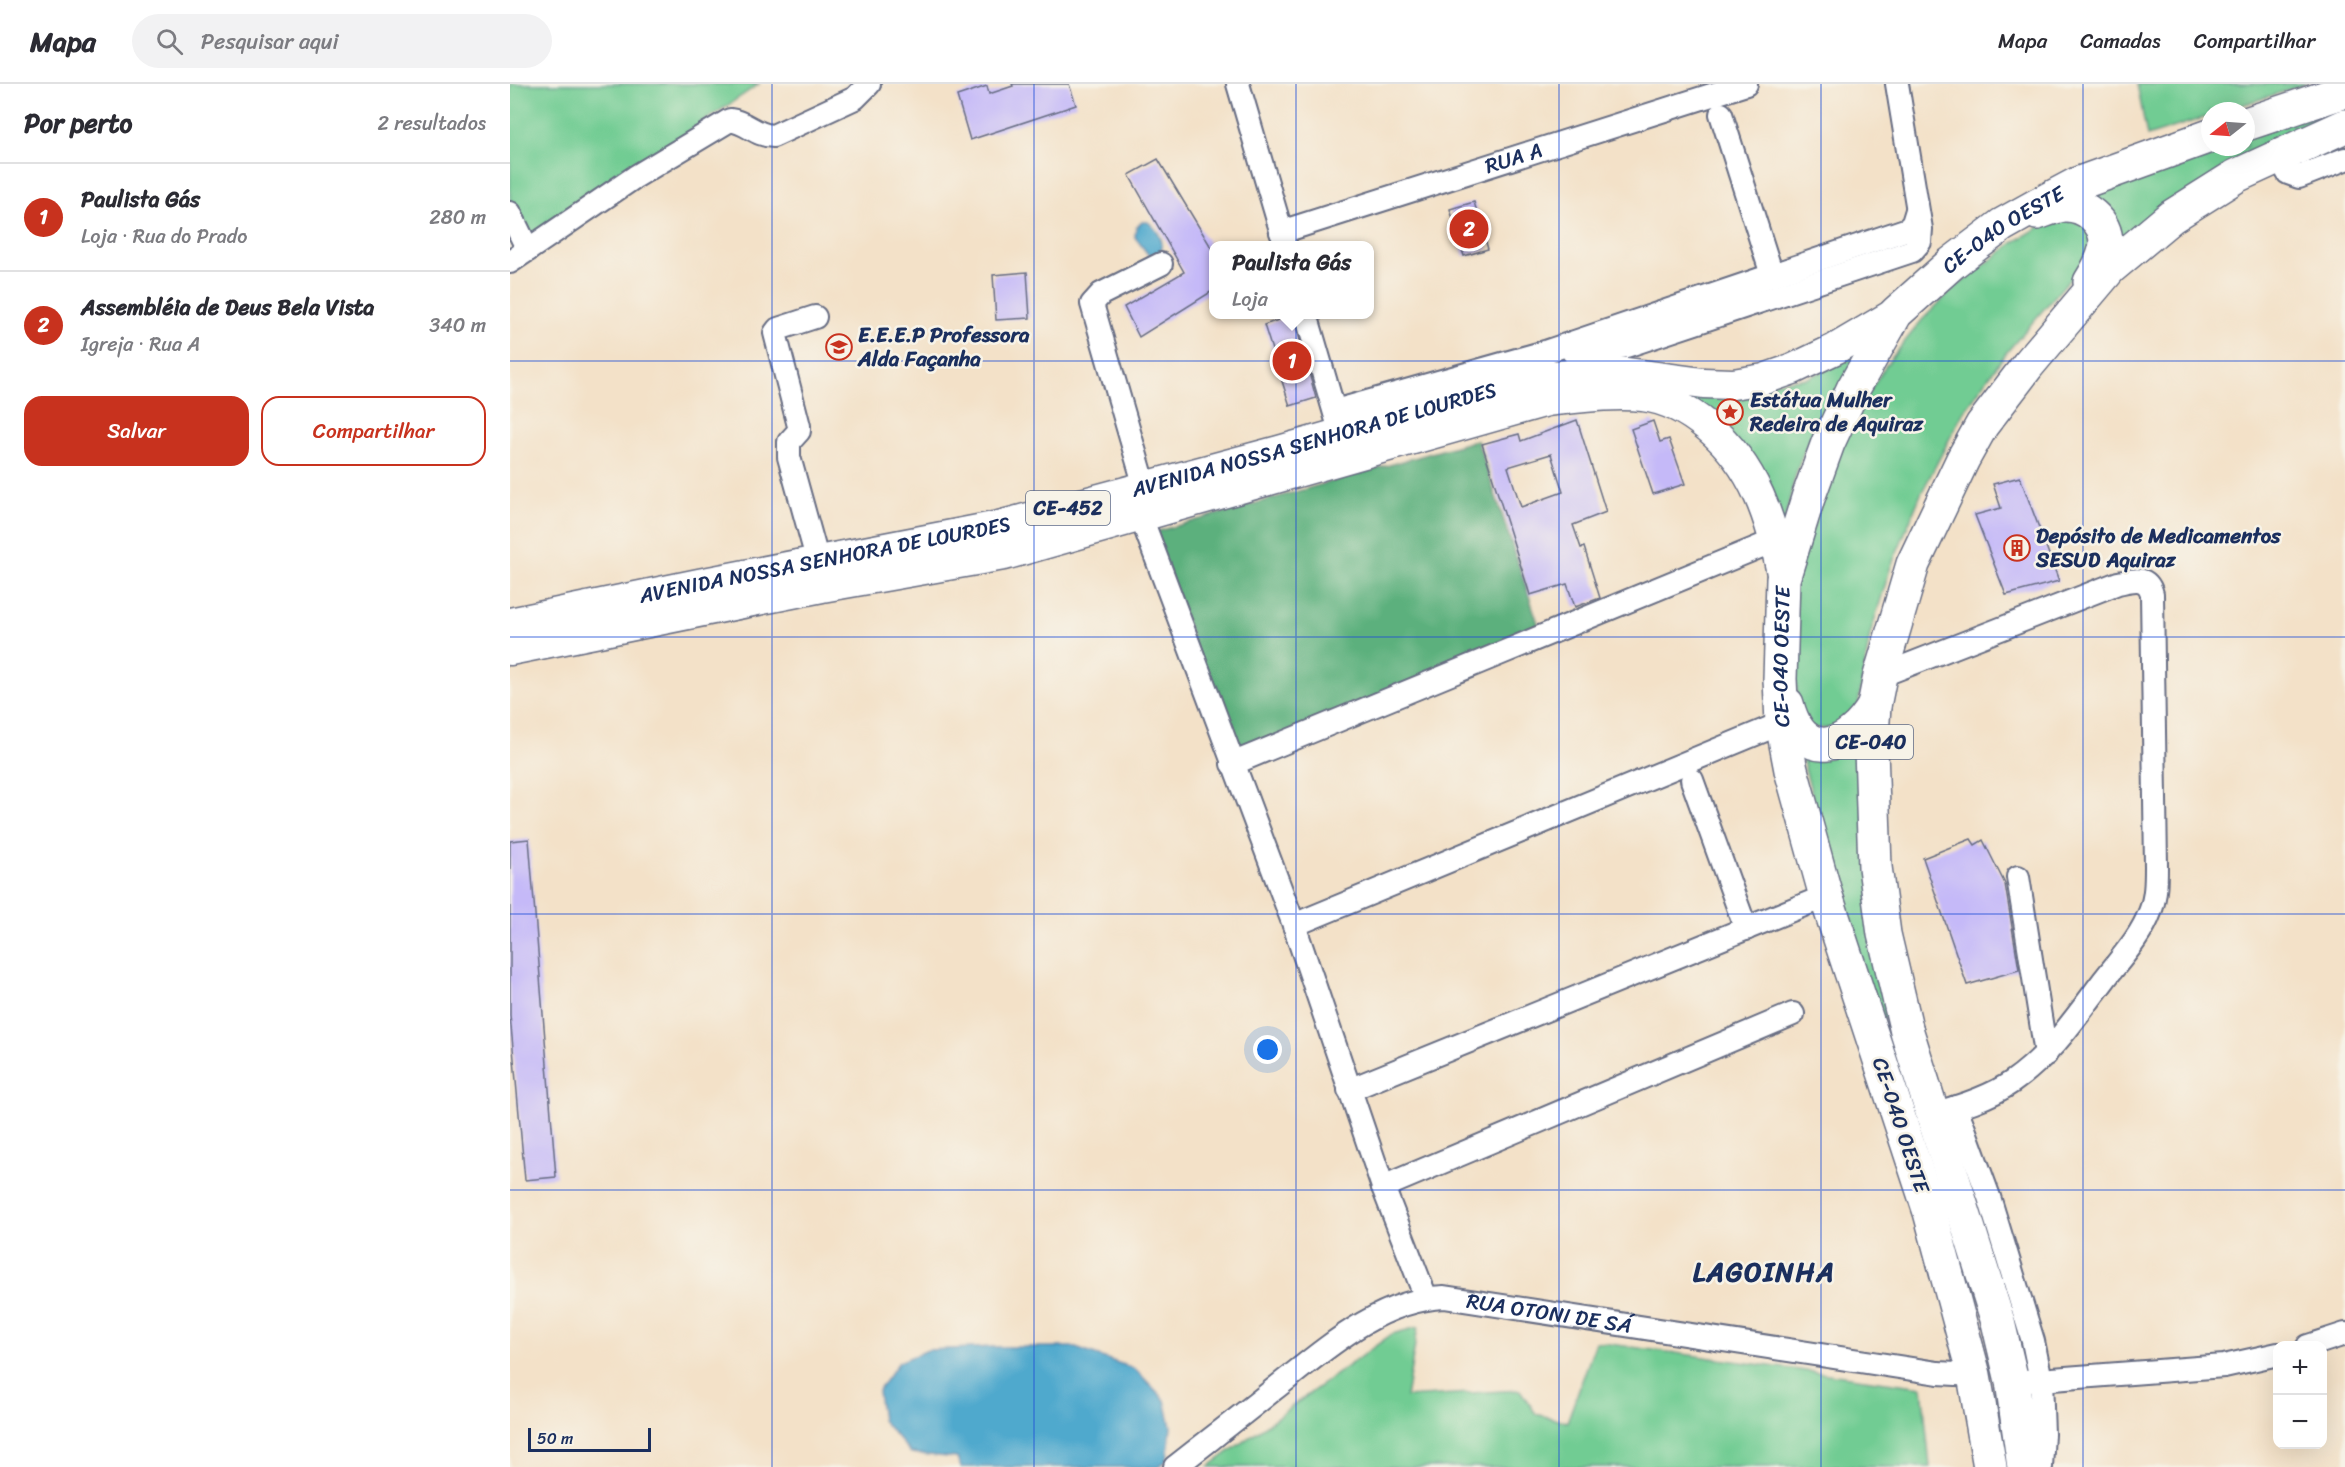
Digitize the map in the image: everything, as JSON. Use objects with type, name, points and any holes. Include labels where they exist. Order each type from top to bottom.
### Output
[{"type":"highway","points":[[2255,121],[2345,92]]},
{"type":"highway","name":"CE-040","points":[[2279,155],[2345,126]]},
{"type":"highway","name":"CE-040 OESTE","points":[[1990,1467],[1974,1375],[1930,1212],[1826,896],[1794,780],[1782,723],[1780,679],[1782,579],[1828,443],[1852,389],[1896,313],[1941,273],[2002,225],[2077,184],[2201,139]]},
{"type":"highway","name":"CE-040 OESTE","points":[[2024,1467],[2026,1381],[1998,1322],[1944,1111],[1900,1009],[1881,914],[1873,831],[1871,749],[1877,691],[1894,623],[1913,564],[1963,459],[1996,405],[2110,268],[2170,217],[2236,176],[2279,155]]},
{"type":"highway","points":[[2002,225],[2064,206],[2084,208],[2099,222],[2106,244],[2102,258],[2096,273],[2071,315]]},
{"type":"highway","points":[[1780,679],[1795,727],[1813,742],[1823,745],[1846,738],[1856,731],[1877,691]]},
{"type":"main road","name":"AVENIDA NOSSA SENHORA DE LOURDES","points":[[510,623],[999,526],[1341,434],[1510,385],[1552,376],[1620,372],[1733,384],[1764,379],[1793,369],[1835,349],[1896,313]]},
{"type":"main road","name":"AVENIDA NOSSA SENHORA DE LOURDES","points":[[510,650],[822,587],[1004,555],[1140,517],[1341,434],[1547,401],[1611,395],[1644,396],[1670,402],[1695,416],[1719,437],[1741,462],[1756,486],[1776,540]]},
{"type":"main road","name":"CE-452","points":[[1776,540],[1782,579]]},
{"type":"street","points":[[510,213],[519,256],[635,177],[730,120],[740,121],[764,136],[773,136],[855,98],[869,84]]},
{"type":"street","points":[[1238,84],[1283,239]]},
{"type":"street","name":"RUA A","points":[[1283,239],[1746,84]]},
{"type":"street","points":[[1545,352],[1585,351],[1626,346],[1912,251],[1920,242],[1921,230],[1897,84]]},
{"type":"street","points":[[1721,114],[1772,275]]},
{"type":"street","points":[[2279,155],[2288,173],[2299,177],[2345,159]]},
{"type":"street","points":[[1307,319],[1341,434],[1545,352],[1908,229],[1913,223],[1917,210]]},
{"type":"street","points":[[1145,487],[1092,304],[1101,294],[1161,264]]},
{"type":"street","points":[[815,317],[778,329],[775,333],[799,426],[799,431],[789,442],[789,457],[818,562]]},
{"type":"street","points":[[1140,517],[1294,925],[1383,1187],[1426,1298]]},
{"type":"street","points":[[1232,764],[1776,540]]},
{"type":"street","points":[[1877,691],[2118,583],[2138,579],[2150,586],[2156,891],[2151,911],[2142,929],[2070,1027],[2046,1054],[2012,1082],[1987,1096],[1944,1111]]},
{"type":"street","points":[[1294,925],[1782,723]]},
{"type":"street","points":[[1692,780],[1746,929]]},
{"type":"street","points":[[2018,878],[2046,1054]]},
{"type":"street","points":[[1349,1090],[1826,896]]},
{"type":"street","points":[[1383,1187],[1793,1014]]},
{"type":"street","name":"RUA OTONI DE SÁ","points":[[1175,1467],[1331,1345],[1380,1314],[1426,1298],[1444,1297],[1938,1373],[1974,1375]]},
{"type":"street","points":[[2323,1341],[2345,1334]]},
{"type":"street","points":[[2041,1467],[2043,1434],[2026,1381],[2224,1366],[2273,1355]]},
{"type":"green space","points":[[510,84],[759,84],[529,240],[510,200]]},
{"type":"green space","points":[[2137,84],[2307,84],[2252,102],[2201,102],[2201,119],[2147,136]]},
{"type":"green space","points":[[2345,103],[2345,118],[2118,251],[2081,199],[2201,151],[2201,156],[2255,156],[2255,131]]},
{"type":"green space","points":[[2061,217],[2092,227],[2089,262],[2068,281],[2006,353],[1963,413],[1921,494],[1890,569],[1870,635],[1858,706],[1848,729],[1802,728],[1791,647],[1795,579],[1847,427],[1886,365],[1922,320],[1952,290],[2014,242]]},
{"type":"green space","points":[[1862,353],[1805,449],[1795,478],[1783,530],[1684,394],[1808,378]]},
{"type":"green space","points":[[1477,440],[1541,632],[1234,758],[1155,532]]},
{"type":"green space","points":[[1857,744],[1887,1018],[1876,1021],[1799,748]]},
{"type":"green space","points":[[1418,1327],[1406,1397],[1520,1390],[1536,1414],[1567,1422],[1596,1342],[1922,1387],[1930,1467],[1208,1467],[1392,1334]]},
{"type":"water","points":[[1142,222],[1148,222],[1160,237],[1162,246],[1159,255],[1150,257],[1135,237],[1136,228]]},
{"type":"water","points":[[1073,1347],[1135,1369],[1165,1400],[1171,1427],[1167,1460],[1158,1467],[961,1467],[957,1458],[911,1453],[882,1420],[878,1391],[899,1362],[928,1350]]},
{"type":"building","points":[[1012,84],[1069,84],[1076,105],[970,140],[957,96],[987,86],[989,94],[1013,86]]},
{"type":"building","points":[[1158,159],[1209,244],[1209,293],[1139,337],[1124,307],[1184,272],[1129,175]]},
{"type":"building","points":[[1474,202],[1488,249],[1464,256],[1450,209]]},
{"type":"building","points":[[1027,272],[1030,318],[996,320],[993,275]]},
{"type":"building","points":[[1281,319],[1294,319],[1316,398],[1290,406],[1264,325]]},
{"type":"building","points":[[1577,420],[1606,512],[1573,525],[1581,548],[1584,547],[1600,598],[1575,607],[1567,584],[1530,595],[1482,444],[1519,434],[1521,441]],"holes":[[[1551,454],[1563,492],[1521,507],[1508,467]]]},
{"type":"building","points":[[1653,421],[1660,442],[1669,439],[1685,484],[1653,494],[1631,429]]},
{"type":"building","name":"Depósito de Medicamentos SESUD Aquiraz","points":[[2020,477],[2059,581],[2006,595],[1975,515],[2001,508],[1993,484]]},
{"type":"building","points":[[529,839],[556,1177],[525,1180],[510,1015],[510,841]]},
{"type":"building","points":[[1971,839],[1975,845],[1983,840],[2005,884],[2019,970],[1967,985],[1923,858]]},
{"type":"place","name":"Assembléia de Deus Bela Vista","points":[[1469,229]]},
{"type":"place","name":"E.E.E.P Professora Alda Façanha","points":[[839,347]]},
{"type":"place","name":"Paulista Gás","points":[[1292,361]]},
{"type":"place","name":"Estátua Mulher Redeira de Aquiraz","points":[[1730,412]]},
{"type":"place","name":"Depósito de Medicamentos SESUD Aquiraz","points":[[2017,548]]},
{"type":"district","name":"LAGOINHA","points":[[1764,1272]]}]
